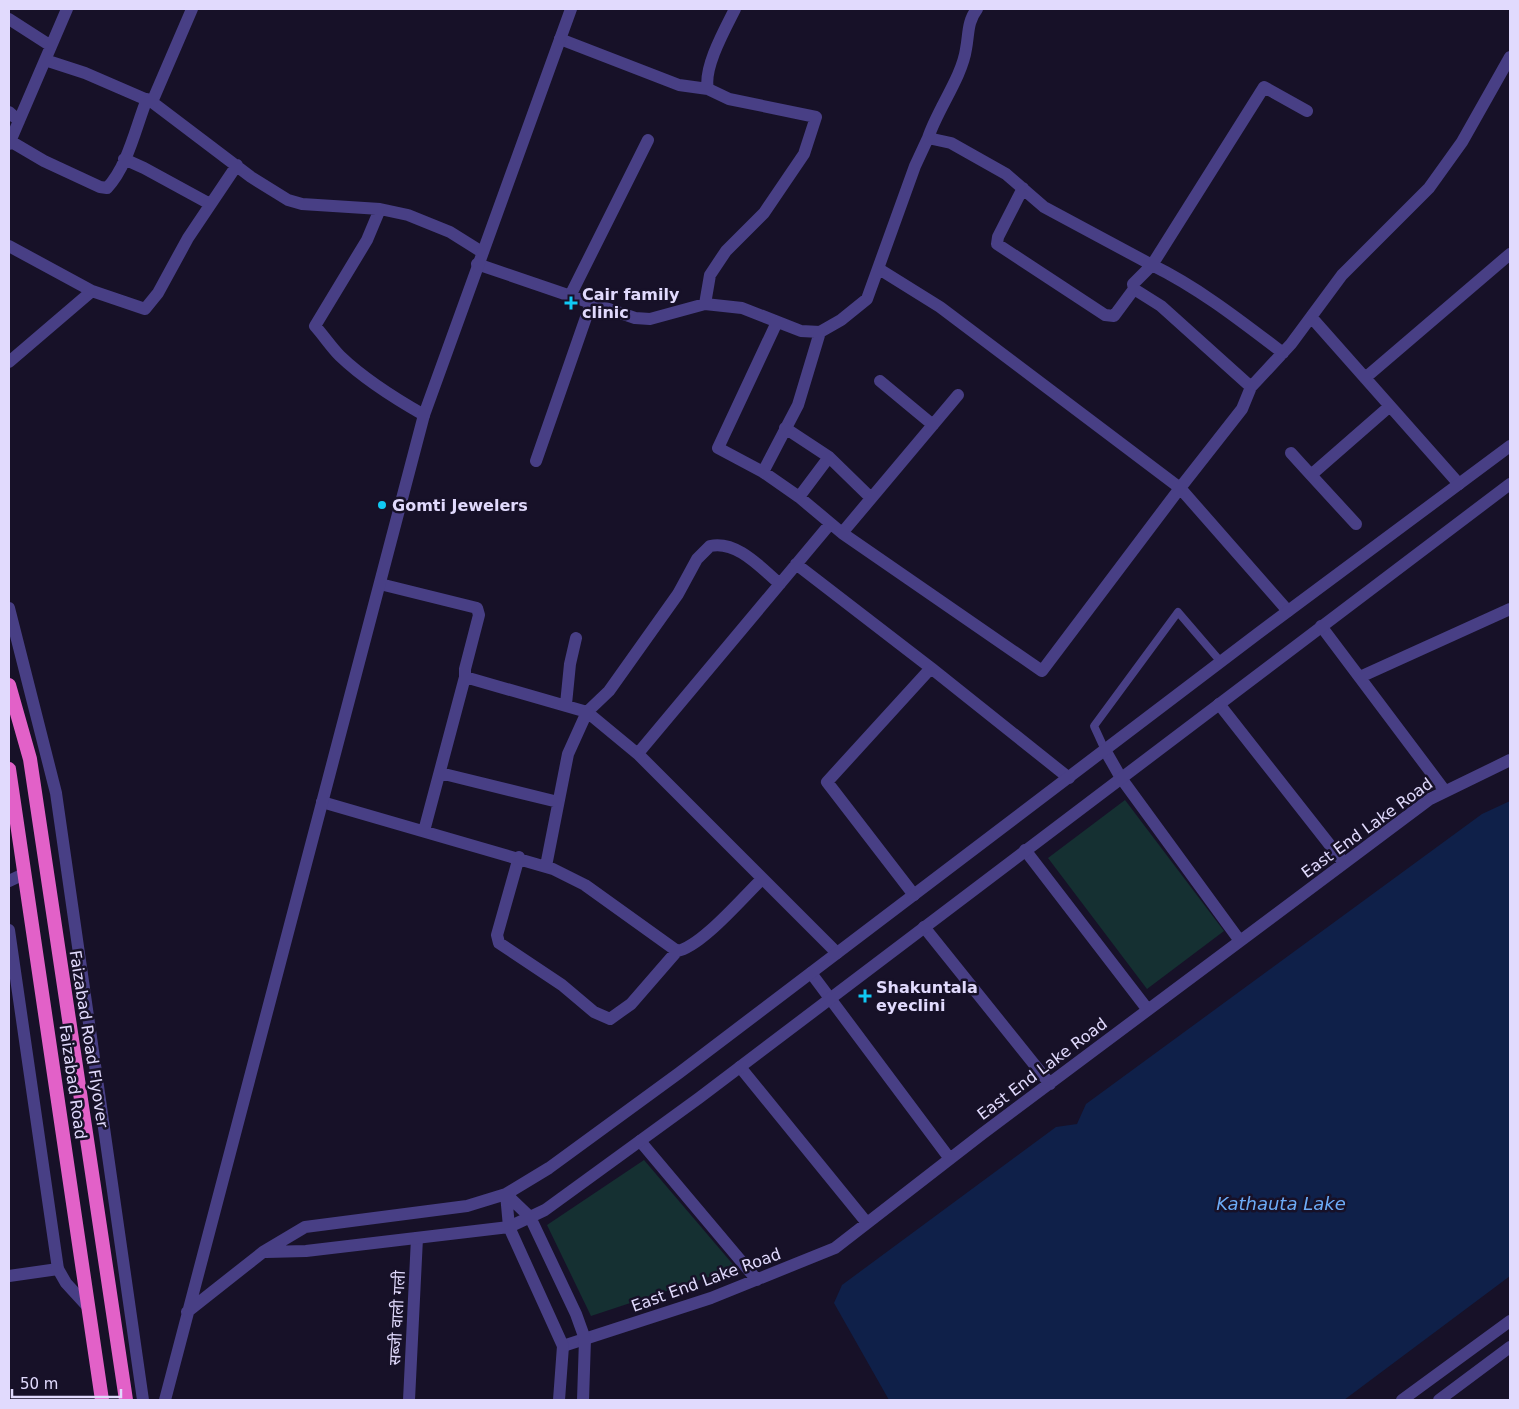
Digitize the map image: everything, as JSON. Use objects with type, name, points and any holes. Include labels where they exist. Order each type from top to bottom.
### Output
[{"type":"highway","name":"Faizabad Road Flyover","points":[[9,684],[30,760],[126,1400]]},
{"type":"highway","name":"Faizabad Road","points":[[9,769],[102,1400]]},
{"type":"street","points":[[67,9],[10,142],[44,161],[100,187],[108,188],[114,181],[192,9]]},
{"type":"street","points":[[165,1400],[424,415],[479,258],[571,9]]},
{"type":"street","points":[[708,89],[706,82],[715,51],[735,9]]},
{"type":"street","points":[[45,60],[85,73],[150,100],[237,165],[288,200],[308,204],[380,209],[426,220],[450,232],[479,258],[570,296],[635,318],[650,319],[705,304],[742,308],[801,331],[820,332],[841,320],[867,299],[915,166],[961,63],[966,49],[969,25],[977,9]]},
{"type":"street","points":[[9,19],[51,46]]},
{"type":"street","points":[[560,39],[679,85],[708,89],[729,98],[816,117],[804,154],[764,213],[726,251],[710,275],[705,304]]},
{"type":"street","points":[[777,322],[718,448],[763,472],[799,497],[842,533],[1042,671],[1242,409],[1252,387],[1312,318],[1342,275],[1429,188],[1462,142],[1510,57]]},
{"type":"street","points":[[1023,188],[998,237],[997,244],[1105,315],[1114,316],[1134,288],[1133,284],[1152,265],[1264,87],[1307,111]]},
{"type":"street","points":[[9,112],[19,121]]},
{"type":"street","points":[[928,138],[951,143],[1006,174],[1044,207],[1175,276],[1283,353]]},
{"type":"street","points":[[570,296],[648,140]]},
{"type":"street","points":[[124,159],[210,204]]},
{"type":"street","points":[[9,246],[92,291],[145,309],[158,293],[184,245],[237,165]]},
{"type":"street","points":[[380,209],[367,240],[315,326],[338,355],[357,372],[388,395],[424,415]]},
{"type":"street","points":[[1365,378],[1510,254]]},
{"type":"street","points":[[879,269],[940,306],[1180,488],[1288,612]]},
{"type":"street","points":[[1134,288],[1173,315],[1252,387]]},
{"type":"street","points":[[9,362],[92,291]]},
{"type":"street","points":[[536,462],[591,303]]},
{"type":"street","points":[[1312,318],[1459,484]]},
{"type":"street","points":[[763,472],[784,428],[798,405],[820,332]]},
{"type":"street","points":[[880,381],[933,425]]},
{"type":"street","points":[[842,533],[958,395]]},
{"type":"street","points":[[1311,475],[1390,406]]},
{"type":"street","points":[[784,428],[829,457],[871,498]]},
{"type":"street","points":[[187,1312],[263,1252],[305,1227],[467,1206],[506,1194],[556,1163],[838,953],[1221,662],[1510,446]]},
{"type":"street","points":[[1291,453],[1356,524]]},
{"type":"street","points":[[799,497],[829,457]]},
{"type":"street","points":[[263,1252],[306,1251],[509,1227],[545,1210],[830,999],[1510,484]]},
{"type":"street","points":[[639,755],[646,743],[830,524]]},
{"type":"street","points":[[546,866],[568,754],[587,712],[609,691],[678,594],[697,559],[710,546],[727,546],[744,554],[780,584]]},
{"type":"street","points":[[796,564],[931,668],[1068,778]]},
{"type":"street","points":[[380,584],[477,608],[479,615],[465,669],[465,677],[424,831]]},
{"type":"street","points":[[9,608],[56,794],[143,1400]]},
{"type":"street","points":[[1360,678],[1510,609]]},
{"type":"street","points":[[1321,626],[1445,791]]},
{"type":"street","points":[[566,704],[570,664],[576,638]]},
{"type":"street","points":[[914,895],[827,782],[931,668]]},
{"type":"street","points":[[465,677],[566,704],[587,712],[639,755],[838,953]]},
{"type":"street","points":[[1219,704],[1344,863]]},
{"type":"street","points":[[1105,750],[1121,778],[1240,941]]},
{"type":"street","name":"East End Lake Road","points":[[563,1346],[711,1298],[835,1248],[950,1159],[1430,798],[1510,760]]},
{"type":"street","points":[[440,773],[558,802]]},
{"type":"street","points":[[322,802],[546,866],[585,885],[677,951],[688,950],[762,879]]},
{"type":"street","points":[[1025,850],[1148,1010]]},
{"type":"street","points":[[519,857],[497,935],[499,943],[562,986],[594,1012],[610,1019],[631,1004],[677,951]]},
{"type":"street","points":[[9,881],[24,874]]},
{"type":"street","points":[[924,927],[1050,1084]]},
{"type":"street","points":[[9,930],[58,1269],[66,1283],[88,1307]]},
{"type":"street","points":[[811,973],[950,1159]]},
{"type":"street","points":[[740,1066],[867,1223]]},
{"type":"street","points":[[640,1141],[757,1280]]},
{"type":"street","points":[[506,1194],[530,1217],[576,1314],[585,1339],[583,1400]]},
{"type":"street","points":[[506,1194],[509,1227],[563,1346],[559,1400]]},
{"type":"street","name":"सब्जी वाली गली","points":[[409,1400],[417,1238]]},
{"type":"street","points":[[9,1276],[58,1269]]},
{"type":"street","points":[[1402,1400],[1510,1321]]},
{"type":"street","points":[[1439,1400],[1510,1348]]},
{"type":"lane","points":[[1105,750],[1094,726],[1178,612],[1221,662]]},
{"type":"green space","points":[[1125,800],[1224,931],[1147,989],[1048,858]]},
{"type":"green space","points":[[644,1160],[736,1268],[591,1316],[547,1225]]},
{"type":"water","name":"Kathauta Lake","points":[[1510,801],[1510,1276],[1344,1400],[889,1400],[834,1303],[842,1285],[1056,1127],[1077,1124],[1086,1104],[1482,814]]},
{"type":"place","name":"Cair family clinic","points":[[571,303]]},
{"type":"place","name":"Gomti Jewelers","points":[[382,505]]},
{"type":"place","name":"Shakuntala eyeclini","points":[[865,996]]}]
